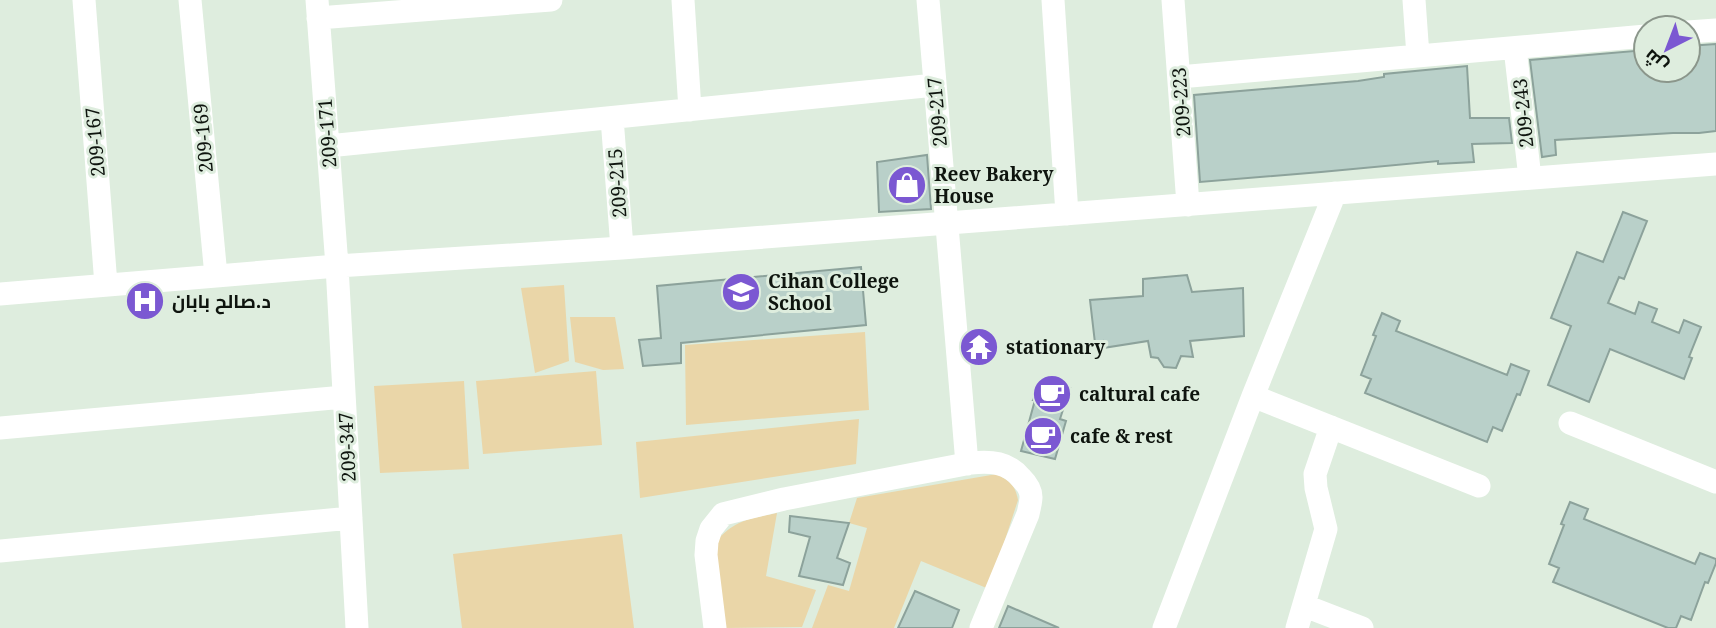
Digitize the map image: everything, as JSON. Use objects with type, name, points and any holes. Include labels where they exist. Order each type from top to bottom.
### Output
[{"type":"street","name":"209-167","points":[[84,0],[107,285]]},
{"type":"street","name":"209-169","points":[[190,0],[216,276]]},
{"type":"street","points":[[317,9],[551,0]]},
{"type":"street","points":[[683,0],[690,110]]},
{"type":"street","name":"209-217","points":[[928,0],[967,464]]},
{"type":"street","points":[[1053,0],[1067,214]]},
{"type":"street","name":"209-223","points":[[1173,0],[1188,205]]},
{"type":"street","points":[[1414,0],[1418,56]]},
{"type":"street","name":"209-171","points":[[317,9],[337,266]]},
{"type":"street","points":[[1179,77],[1632,37]]},
{"type":"street","name":"209-243","points":[[1515,48],[1530,178]]},
{"type":"street","points":[[328,146],[935,85]]},
{"type":"street","name":"209-215","points":[[612,118],[622,248]]},
{"type":"street","points":[[0,294],[337,266],[622,248],[1716,164]]},
{"type":"street","points":[[1164,628],[1335,193]]},
{"type":"street","name":"209-347","points":[[337,266],[356,628]]},
{"type":"street","points":[[1253,396],[1479,486]]},
{"type":"street","points":[[0,428],[344,397]]},
{"type":"street","points":[[1570,423],[1716,482]]},
{"type":"street","points":[[1297,628],[1326,528],[1315,474],[1331,427]]},
{"type":"street","points":[[715,628],[706,555],[711,529],[723,514],[784,499],[987,462],[1012,468],[1027,485],[1031,497],[1027,514],[981,628]]},
{"type":"street","points":[[0,551],[351,518]]},
{"type":"street","points":[[1305,606],[1362,628]]},
{"type":"shaded area","points":[[564,285],[569,361],[535,373],[521,288]]},
{"type":"shaded area","points":[[570,317],[615,317],[624,369],[603,370],[575,362]]},
{"type":"shaded area","points":[[865,332],[869,410],[686,425],[685,345]]},
{"type":"shaded area","points":[[596,371],[602,445],[483,454],[476,381]]},
{"type":"shaded area","points":[[464,381],[469,469],[380,473],[374,386]]},
{"type":"shaded area","points":[[859,419],[856,464],[640,498],[636,442]]},
{"type":"shaded area","points":[[997,474],[1011,484],[1018,500],[989,589],[921,561],[894,628],[812,628],[828,585],[849,591],[867,528],[849,523],[857,498]]},
{"type":"shaded area","points":[[777,513],[766,576],[816,590],[802,627],[724,628],[715,542],[736,524]]},
{"type":"shaded area","points":[[622,534],[634,628],[462,628],[453,554]]},
{"type":"building","points":[[1716,44],[1716,131],[1555,140],[1556,155],[1542,157],[1530,60],[1632,51],[1632,84],[1702,84],[1702,45]]},
{"type":"building","points":[[1467,66],[1470,118],[1509,118],[1512,143],[1472,144],[1474,162],[1438,164],[1438,161],[1200,182],[1194,95],[1358,81],[1384,77],[1384,74]]},
{"type":"building","name":"Reev Bakery House","points":[[927,155],[931,209],[879,212],[877,162]]},
{"type":"building","points":[[1623,212],[1647,221],[1624,279],[1619,277],[1608,303],[1635,314],[1639,302],[1657,309],[1652,322],[1679,333],[1684,320],[1701,327],[1684,379],[1610,349],[1589,402],[1548,385],[1571,326],[1551,318],[1577,252],[1603,262]]},
{"type":"building","name":"Cihan College School","points":[[861,267],[866,325],[681,343],[681,363],[643,366],[639,340],[661,338],[657,286]]},
{"type":"building","points":[[1187,275],[1192,292],[1243,288],[1244,336],[1190,341],[1193,357],[1181,356],[1176,368],[1164,367],[1158,358],[1151,357],[1148,341],[1103,348],[1103,341],[1095,343],[1090,300],[1143,296],[1143,279]]},
{"type":"building","points":[[1382,313],[1400,321],[1396,331],[1507,375],[1511,364],[1529,371],[1502,431],[1493,427],[1487,442],[1365,393],[1371,379],[1361,375]]},
{"type":"building","points":[[1040,381],[1070,388],[1060,419],[1066,421],[1055,459],[1021,451]]},
{"type":"building","points":[[1570,502],[1588,509],[1584,519],[1695,564],[1700,553],[1716,559],[1691,620],[1681,616],[1676,628],[1668,628],[1553,582],[1559,568],[1549,564]]},
{"type":"building","points":[[790,516],[849,523],[837,558],[850,563],[843,585],[799,576],[810,537],[789,532]]},
{"type":"building","points":[[915,591],[959,610],[952,628],[898,628]]},
{"type":"building","points":[[1008,606],[1059,628],[999,628]]},
{"type":"place","name":"Reev Bakery House","points":[[907,185]]},
{"type":"place","name":"Cihan College School","points":[[741,292]]},
{"type":"place","name":"د.صالح بابان","points":[[145,301]]},
{"type":"place","name":"stationary","points":[[979,347]]},
{"type":"place","name":"caltural cafe","points":[[1052,394]]},
{"type":"place","name":"cafe & rest","points":[[1043,436]]}]
